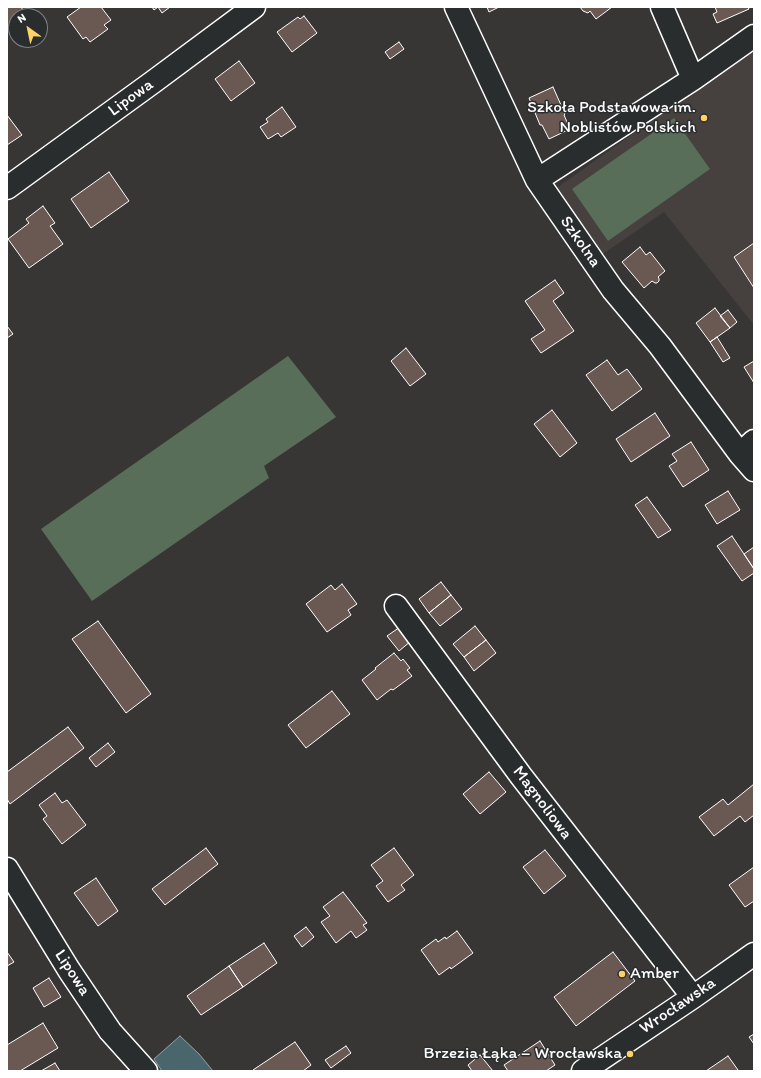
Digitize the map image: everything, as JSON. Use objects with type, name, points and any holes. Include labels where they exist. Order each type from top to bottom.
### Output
[{"type":"street","name":"Lipowa","points":[[7,188],[254,7]]},
{"type":"street","name":"Szkolna","points":[[456,7],[537,180],[613,290],[749,455]]},
{"type":"street","points":[[662,7],[694,79]]},
{"type":"street","points":[[537,180],[694,79],[754,36]]},
{"type":"street","name":"Magnoliowa","points":[[396,606],[521,776],[693,997]]},
{"type":"street","name":"Lipowa","points":[[7,869],[68,970],[110,1031],[146,1071]]},
{"type":"street","name":"Wrocławska","points":[[582,1071],[693,997],[754,954]]},
{"type":"shaded area","name":"Szkoła Podstawowa im. Noblistów Polskich","points":[[754,48],[754,325],[664,212],[600,256],[555,189]]},
{"type":"green space","points":[[674,118],[710,169],[608,241],[572,189]]},
{"type":"green space","points":[[288,356],[336,417],[264,466],[269,478],[92,601],[41,529]]},
{"type":"water","points":[[180,1036],[199,1054],[213,1071],[162,1071],[154,1059]]},
{"type":"building","points":[[7,7],[21,7],[22,8],[8,8],[7,27]]},
{"type":"building","points":[[81,7],[101,7],[111,20],[104,25],[108,29],[90,42],[86,37],[83,39],[67,17]]},
{"type":"building","points":[[158,7],[170,7],[162,13]]},
{"type":"building","points":[[487,7],[499,7],[489,12]]},
{"type":"building","points":[[580,7],[612,7],[596,19],[590,11],[588,13],[583,11]]},
{"type":"building","points":[[715,7],[748,7],[749,9],[717,23],[713,14],[717,12]]},
{"type":"building","points":[[304,16],[317,33],[292,52],[277,32],[298,17],[300,19]]},
{"type":"building","points":[[399,42],[404,49],[390,59],[385,52]]},
{"type":"building","points":[[239,61],[255,83],[231,101],[215,79]]},
{"type":"building","points":[[553,87],[570,129],[549,139],[542,125],[540,125],[529,98]]},
{"type":"building","points":[[282,107],[296,127],[281,137],[278,133],[268,139],[260,127],[268,122],[266,119]]},
{"type":"building","points":[[7,115],[22,135],[7,145]]},
{"type":"building","points":[[109,172],[129,201],[91,228],[71,199]]},
{"type":"building","points":[[43,206],[55,223],[50,226],[63,244],[29,268],[8,239],[29,223],[26,219]]},
{"type":"building","points":[[754,243],[754,288],[734,257]]},
{"type":"building","points":[[640,247],[646,255],[650,252],[665,271],[658,277],[659,281],[657,283],[652,281],[644,288],[622,262]]},
{"type":"building","points":[[555,280],[564,293],[553,301],[574,331],[541,353],[531,339],[545,330],[525,301]]},
{"type":"building","points":[[715,308],[730,328],[710,342],[696,323]]},
{"type":"building","points":[[728,310],[737,322],[730,328],[720,316]]},
{"type":"building","points":[[7,326],[13,334],[7,338]]},
{"type":"building","points":[[717,337],[730,358],[723,362],[710,342]]},
{"type":"building","points":[[406,348],[426,374],[410,386],[391,361]]},
{"type":"building","points":[[607,360],[618,375],[627,369],[642,389],[612,411],[586,375]]},
{"type":"building","points":[[754,361],[754,383],[744,367]]},
{"type":"building","points":[[552,410],[577,443],[560,457],[534,424]]},
{"type":"building","points":[[655,413],[670,436],[631,462],[616,439]]},
{"type":"building","points":[[691,442],[709,470],[683,487],[669,466],[677,461],[672,454]]},
{"type":"building","points":[[728,491],[740,510],[717,524],[705,505]]},
{"type":"building","points":[[647,497],[671,530],[658,538],[635,505]]},
{"type":"building","points":[[732,536],[754,569],[754,573],[742,581],[717,546]]},
{"type":"building","points":[[754,547],[754,569],[744,554]]},
{"type":"building","points":[[441,582],[451,595],[429,613],[419,599]]},
{"type":"building","points":[[342,584],[357,604],[348,610],[351,615],[327,632],[306,604],[331,585],[335,590]]},
{"type":"building","points":[[451,595],[462,609],[440,626],[429,613]]},
{"type":"building","points":[[98,621],[151,694],[126,713],[72,639]]},
{"type":"building","points":[[475,626],[486,640],[464,657],[453,644]]},
{"type":"building","points":[[400,627],[411,641],[399,651],[387,636]]},
{"type":"building","points":[[486,640],[496,653],[474,671],[464,657]]},
{"type":"building","points":[[394,653],[401,661],[403,659],[410,668],[407,670],[412,676],[377,700],[362,680]]},
{"type":"building","points":[[332,691],[350,714],[306,748],[288,725]]},
{"type":"building","points":[[68,727],[84,748],[10,804],[7,799],[7,772]]},
{"type":"building","points":[[108,743],[115,752],[96,767],[89,758]]},
{"type":"building","points":[[489,772],[506,792],[480,814],[463,794]]},
{"type":"building","points":[[754,784],[754,815],[745,822],[740,816],[714,836],[699,817],[723,799],[728,805]]},
{"type":"building","points":[[55,793],[62,803],[67,800],[86,825],[62,844],[43,819],[47,816],[39,805]]},
{"type":"building","points":[[206,848],[218,864],[165,905],[152,889]]},
{"type":"building","points":[[394,848],[414,875],[401,885],[405,890],[388,902],[376,886],[383,881],[371,865]]},
{"type":"building","points":[[545,850],[566,876],[544,894],[523,867]]},
{"type":"building","points":[[754,867],[754,901],[745,907],[729,885]]},
{"type":"building","points":[[96,878],[118,911],[98,926],[74,893]]},
{"type":"building","points":[[343,892],[367,923],[363,925],[367,930],[356,938],[351,931],[336,943],[321,922],[330,916],[323,907]]},
{"type":"building","points":[[306,927],[314,937],[302,947],[294,936]]},
{"type":"building","points":[[457,931],[473,953],[451,969],[450,967],[439,975],[421,950],[436,939],[438,942],[445,937],[446,939]]},
{"type":"building","points":[[264,943],[277,963],[243,987],[229,966]]},
{"type":"building","points":[[7,952],[14,962],[7,966]]},
{"type":"building","points":[[613,952],[635,981],[576,1026],[554,997]]},
{"type":"building","points":[[229,966],[243,987],[201,1015],[187,996]]},
{"type":"building","points":[[49,978],[61,997],[44,1007],[33,988]]},
{"type":"building","points":[[43,1023],[58,1048],[20,1071],[7,1071],[7,1045]]},
{"type":"building","points":[[754,1034],[754,1044],[749,1037]]},
{"type":"building","points":[[540,1041],[555,1065],[546,1071],[508,1071],[504,1065]]},
{"type":"building","points":[[295,1042],[311,1065],[303,1071],[253,1071],[253,1070]]},
{"type":"building","points":[[346,1046],[351,1053],[331,1068],[325,1060]]},
{"type":"building","points":[[480,1055],[493,1071],[472,1071],[468,1065]]},
{"type":"building","points":[[728,1056],[738,1070],[706,1071]]},
{"type":"building","points":[[55,1063],[60,1071],[41,1071]]},
{"type":"place","name":"Szkoła Podstawowa im. Noblistów Polskich","points":[[704,118]]},
{"type":"place","name":"Amber","points":[[622,974]]},
{"type":"place","name":"Brzezia Łąka – Wrocławska","points":[[630,1054]]}]
